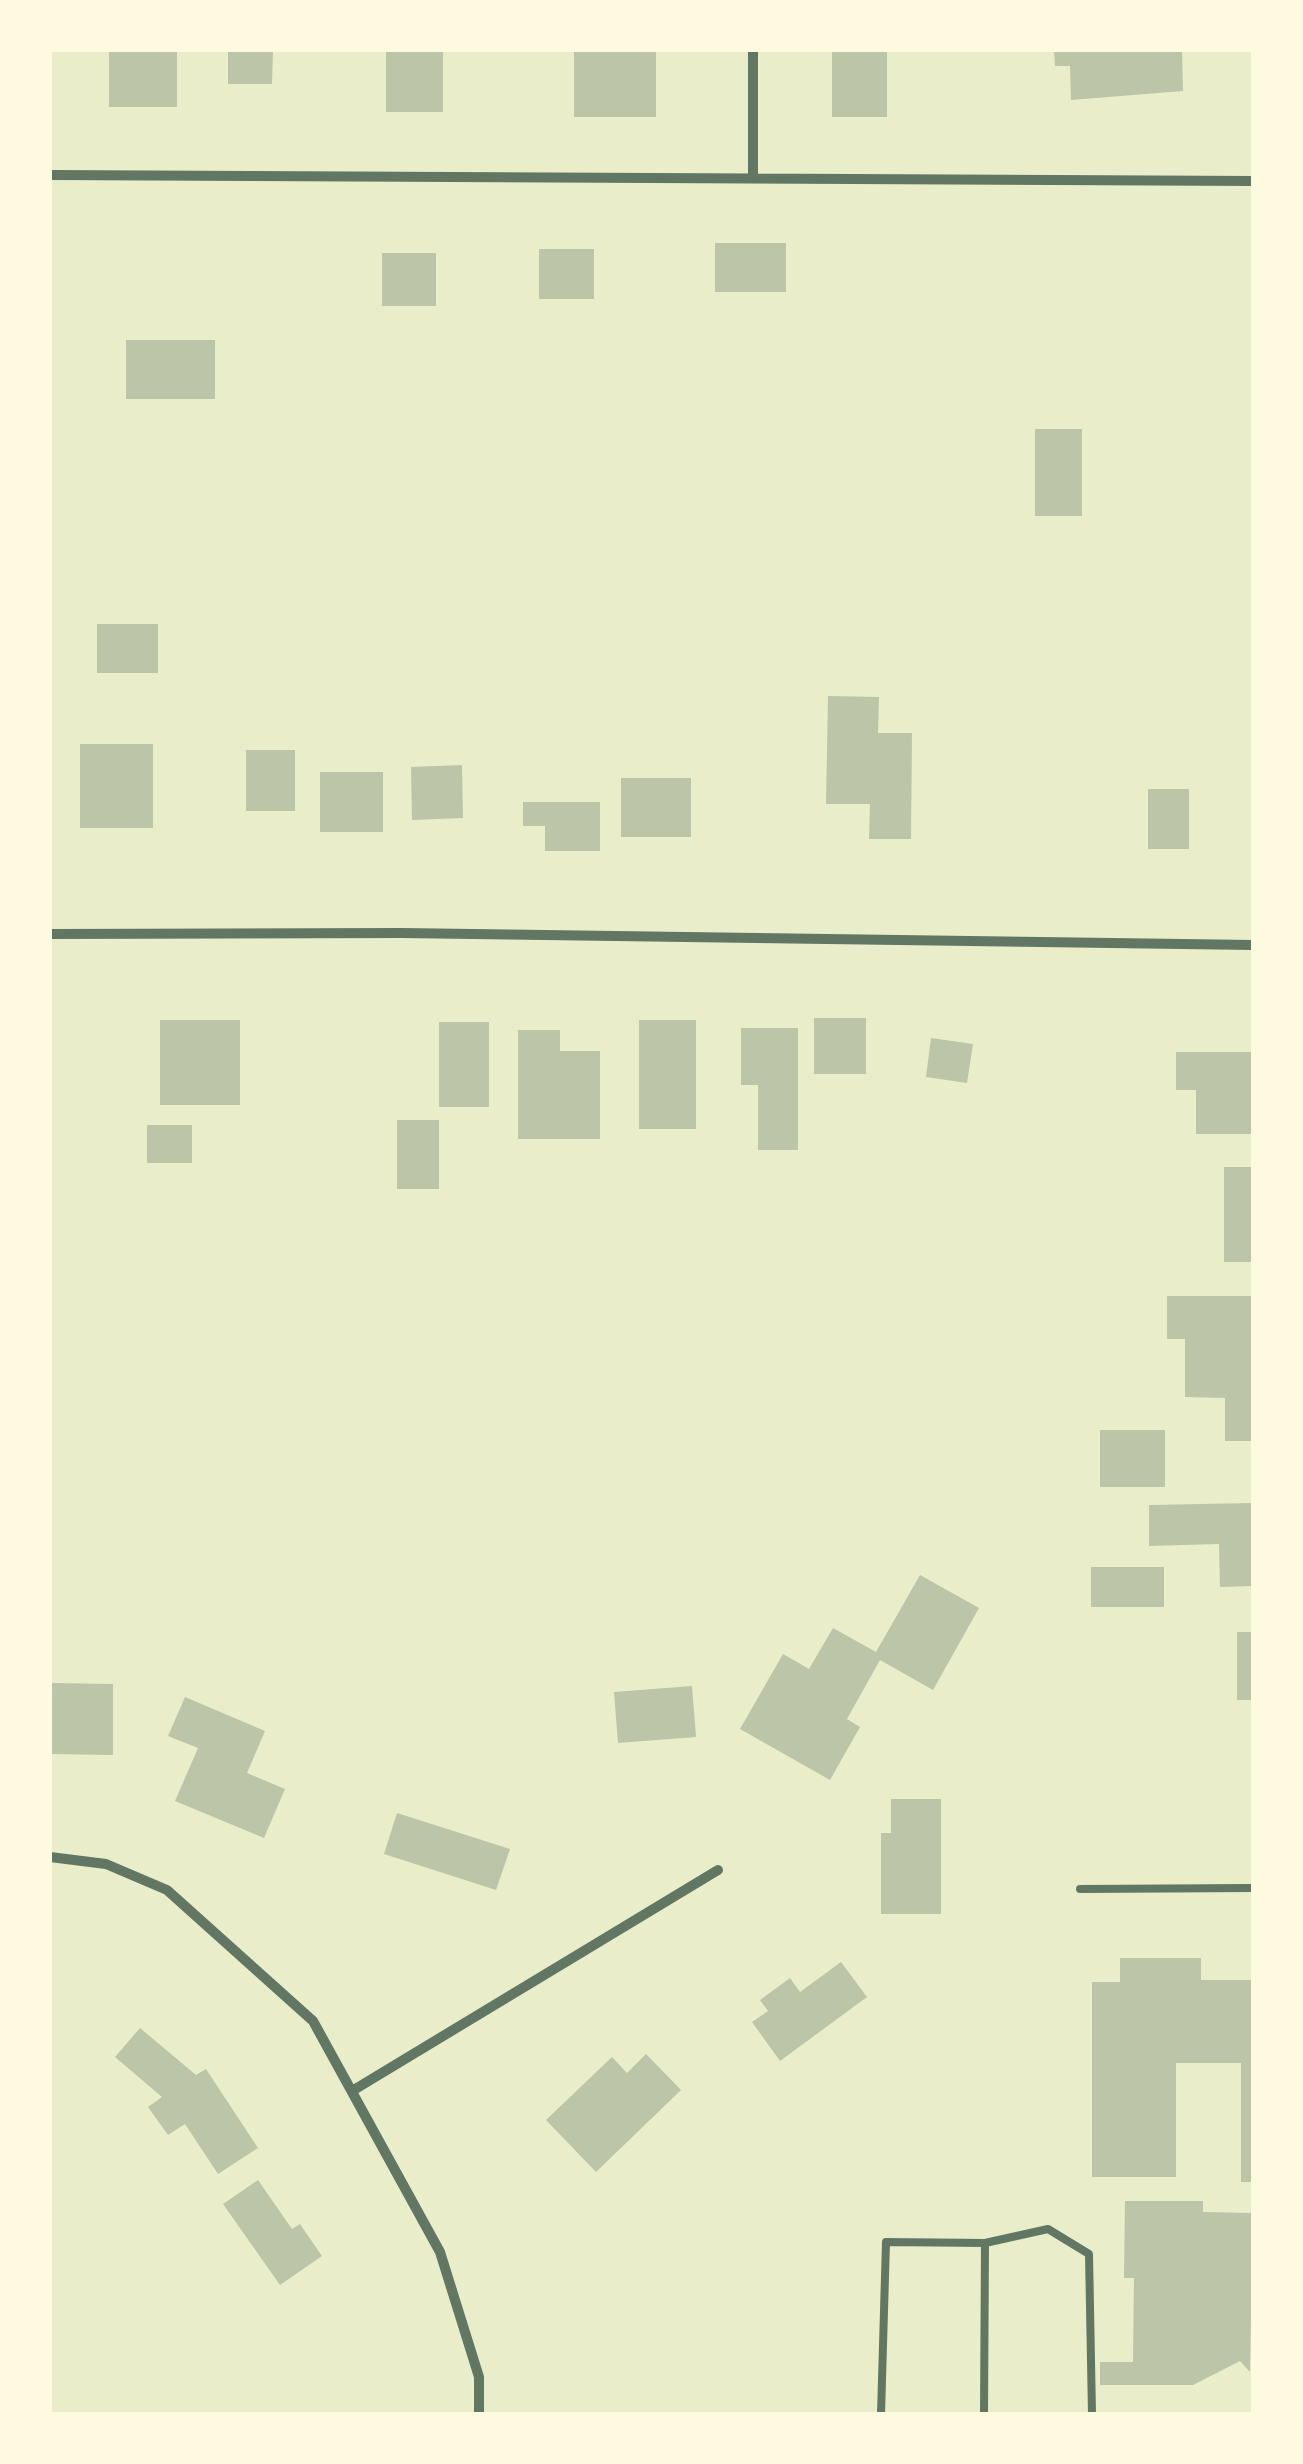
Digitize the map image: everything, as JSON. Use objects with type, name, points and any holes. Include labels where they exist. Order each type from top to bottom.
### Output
[{"type":"street","points":[[753,50],[754,177]]},
{"type":"street","points":[[50,175],[1253,180]]},
{"type":"street","points":[[50,934],[402,933],[1253,944]]},
{"type":"street","points":[[50,1857],[106,1864],[167,1890],[313,2022],[440,2252],[480,2376],[479,2414]]},
{"type":"street","points":[[352,2092],[718,1870]]},
{"type":"lane","points":[[1080,1889],[1253,1888]]},
{"type":"lane","points":[[881,2414],[886,2242],[985,2243],[1048,2229],[1089,2254],[1092,2414]]},
{"type":"lane","points":[[984,2414],[985,2243]]},
{"type":"building","points":[[109,50],[177,50],[177,107],[109,107]]},
{"type":"building","points":[[228,50],[273,50],[272,84],[228,84]]},
{"type":"building","points":[[386,50],[443,50],[443,112],[386,112]]},
{"type":"building","points":[[574,50],[656,50],[656,117],[574,117]]},
{"type":"building","points":[[832,50],[887,50],[887,117],[832,117]]},
{"type":"building","points":[[1054,50],[1182,50],[1183,91],[1071,100],[1070,66],[1055,66]]},
{"type":"building","points":[[715,243],[786,243],[786,292],[715,292]]},
{"type":"building","points":[[539,249],[594,249],[594,299],[539,299]]},
{"type":"building","points":[[382,253],[436,253],[436,306],[382,306]]},
{"type":"building","points":[[126,340],[215,340],[215,399],[126,399]]},
{"type":"building","points":[[1035,429],[1082,429],[1082,516],[1035,516]]},
{"type":"building","points":[[97,624],[158,624],[158,673],[97,673]]},
{"type":"building","points":[[828,696],[879,697],[878,733],[912,733],[911,839],[869,839],[870,804],[826,804]]},
{"type":"building","points":[[80,744],[153,744],[153,828],[80,828]]},
{"type":"building","points":[[246,750],[295,750],[295,811],[246,811]]},
{"type":"building","points":[[462,765],[463,818],[412,820],[411,767]]},
{"type":"building","points":[[320,772],[383,772],[383,832],[320,832]]},
{"type":"building","points":[[621,778],[691,778],[691,837],[621,837]]},
{"type":"building","points":[[1148,789],[1189,789],[1189,849],[1148,849]]},
{"type":"building","points":[[523,802],[600,802],[600,851],[545,851],[545,826],[523,826]]},
{"type":"building","points":[[814,1018],[866,1018],[866,1074],[814,1074]]},
{"type":"building","points":[[160,1020],[240,1020],[240,1105],[160,1105]]},
{"type":"building","points":[[639,1020],[696,1020],[696,1129],[639,1129]]},
{"type":"building","points":[[439,1022],[489,1022],[489,1107],[439,1107]]},
{"type":"building","points":[[741,1028],[798,1028],[798,1150],[758,1150],[758,1085],[741,1085]]},
{"type":"building","points":[[518,1030],[560,1030],[560,1051],[600,1051],[600,1139],[518,1139]]},
{"type":"building","points":[[931,1038],[973,1044],[967,1083],[926,1077]]},
{"type":"building","points":[[1176,1052],[1253,1052],[1253,1134],[1196,1134],[1196,1090],[1176,1090]]},
{"type":"building","points":[[397,1120],[439,1120],[439,1189],[397,1189]]},
{"type":"building","points":[[147,1125],[192,1125],[192,1163],[147,1163]]},
{"type":"building","points":[[1224,1167],[1253,1167],[1253,1262],[1224,1262]]},
{"type":"building","points":[[1167,1296],[1253,1296],[1253,1441],[1225,1441],[1225,1398],[1185,1397],[1185,1339],[1167,1339]]},
{"type":"building","points":[[1100,1430],[1165,1430],[1165,1487],[1100,1487]]},
{"type":"building","points":[[1253,1503],[1253,1586],[1220,1587],[1219,1544],[1149,1546],[1149,1505]]},
{"type":"building","points":[[1091,1567],[1164,1567],[1164,1607],[1091,1607]]},
{"type":"building","points":[[920,1575],[979,1608],[933,1690],[880,1660],[847,1719],[860,1727],[830,1780],[740,1729],[783,1654],[809,1669],[833,1628],[876,1652]]},
{"type":"building","points":[[1237,1632],[1253,1632],[1253,1700],[1237,1700]]},
{"type":"building","points":[[50,1683],[113,1684],[113,1755],[50,1754]]},
{"type":"building","points":[[692,1686],[696,1737],[618,1743],[614,1692]]},
{"type":"building","points":[[185,1697],[265,1731],[247,1773],[285,1789],[264,1838],[175,1801],[198,1748],[168,1736]]},
{"type":"building","points":[[891,1799],[941,1799],[941,1914],[881,1914],[881,1833],[891,1833]]},
{"type":"building","points":[[397,1813],[510,1849],[496,1890],[384,1854]]},
{"type":"building","points":[[1120,1958],[1201,1958],[1201,1980],[1253,1980],[1253,2182],[1241,2182],[1241,2063],[1176,2063],[1176,2177],[1092,2177],[1092,1982],[1120,1982]]},
{"type":"building","points":[[841,1962],[867,1997],[780,2061],[752,2022],[768,2011],[760,2000],[790,1978],[800,1992]]},
{"type":"building","points":[[140,2028],[196,2075],[206,2069],[258,2148],[218,2174],[185,2124],[168,2135],[148,2107],[162,2097],[115,2057]]},
{"type":"building","points":[[646,2054],[681,2090],[596,2172],[546,2120],[612,2057],[627,2073]]},
{"type":"building","points":[[258,2180],[292,2229],[300,2224],[322,2256],[280,2285],[223,2204]]},
{"type":"building","points":[[1125,2201],[1203,2201],[1203,2212],[1253,2213],[1250,2372],[1240,2361],[1193,2385],[1100,2385],[1100,2362],[1133,2362],[1134,2278],[1124,2278]]}]
